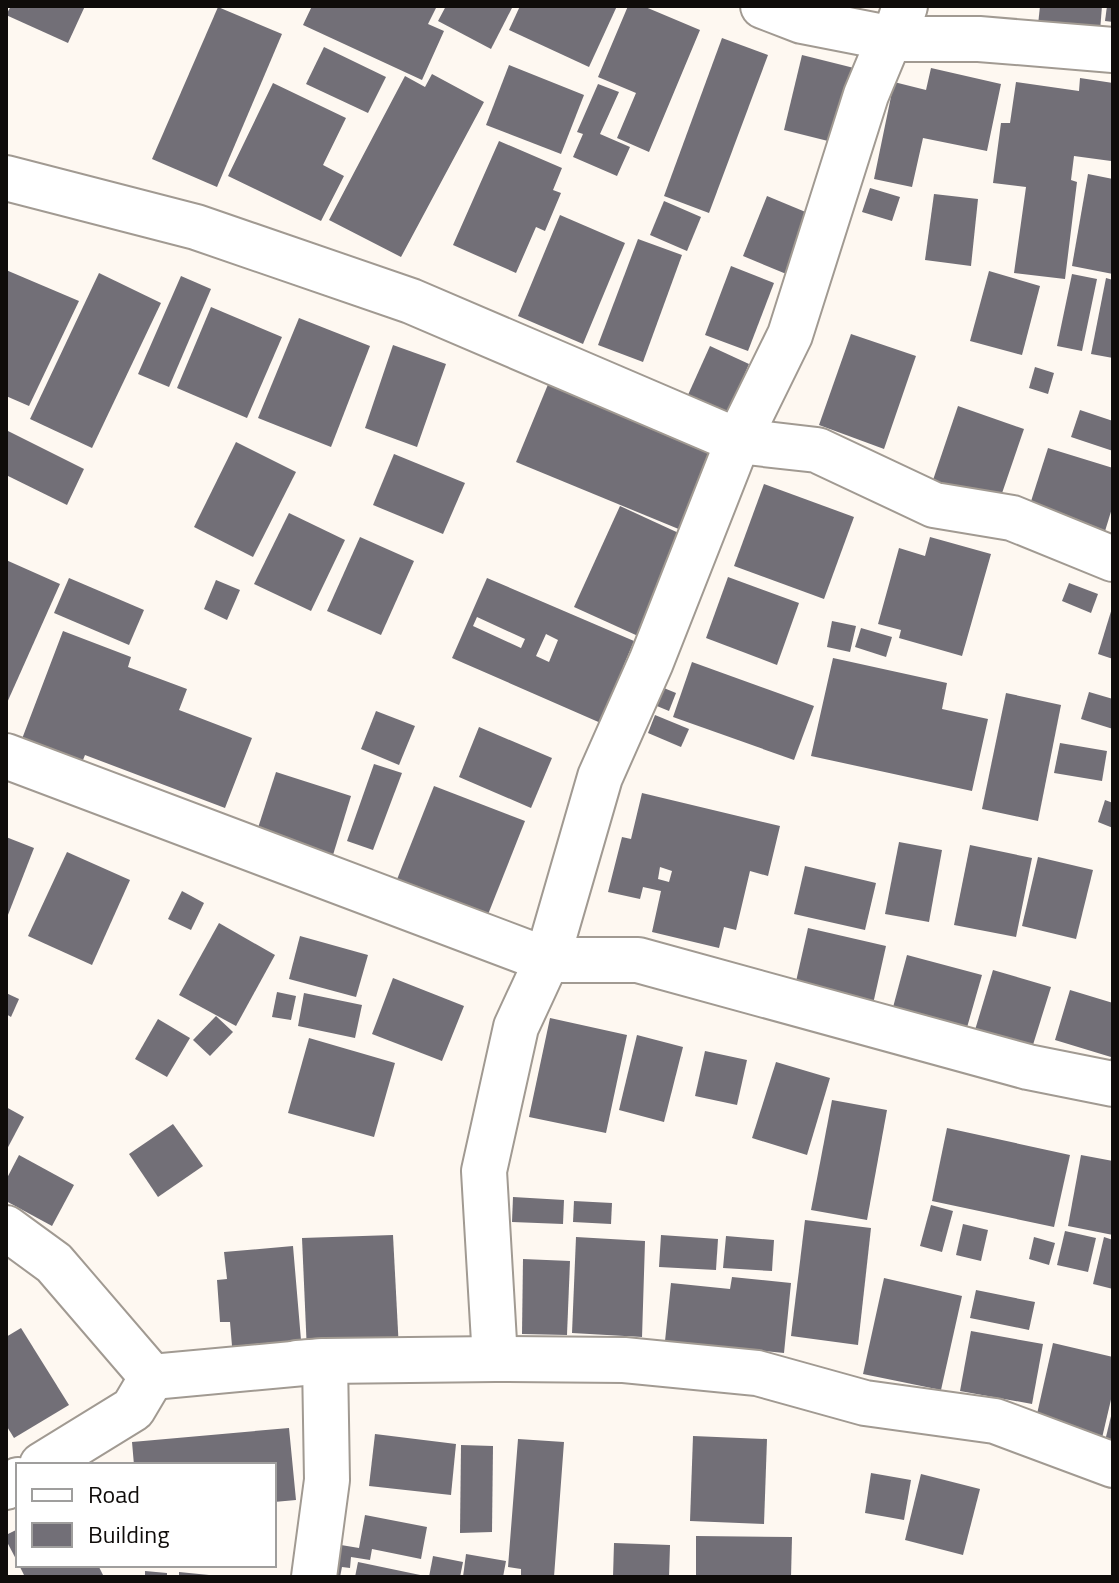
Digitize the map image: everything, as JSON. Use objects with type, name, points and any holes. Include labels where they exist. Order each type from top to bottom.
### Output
[{"type":"street","points":[[763,6],[802,21],[900,22],[979,39],[1113,50]]},
{"type":"street","points":[[495,1359],[484,1171],[516,1027],[547,960],[600,777],[651,662],[738,441],[790,335],[866,95],[900,22]]},
{"type":"street","points":[[6,178],[196,227],[411,301],[738,441],[817,450],[934,505],[1012,518],[1113,559]]},
{"type":"street","points":[[6,756],[547,960],[638,960],[1028,1067],[1113,1084]]},
{"type":"street","points":[[6,1228],[54,1263],[152,1377]]},
{"type":"street","points":[[152,1377],[325,1361],[624,1360],[757,1373],[865,1403],[995,1421],[1113,1465]]},
{"type":"street","points":[[314,1577],[327,1480],[325,1361]]},
{"type":"street","points":[[45,1463],[133,1409],[152,1377]]},
{"type":"building","points":[[11,6],[85,6],[68,43],[6,15]]},
{"type":"building","points":[[312,6],[437,6],[428,24],[444,31],[422,80],[303,25]]},
{"type":"building","points":[[446,6],[513,6],[491,49],[438,21]]},
{"type":"building","points":[[520,6],[617,6],[589,67],[509,30]]},
{"type":"building","points":[[628,6],[643,6],[700,30],[649,152],[617,138],[636,93],[598,77]]},
{"type":"building","points":[[1040,6],[1102,6],[1100,31],[1038,25]]},
{"type":"building","points":[[1107,6],[1113,6],[1113,22],[1105,21]]},
{"type":"building","points":[[218,7],[282,34],[217,187],[152,159]]},
{"type":"building","points":[[722,38],[768,55],[709,213],[664,196]]},
{"type":"building","points":[[324,47],[386,77],[368,113],[306,84]]},
{"type":"building","points":[[802,55],[858,69],[840,144],[784,130]]},
{"type":"building","points":[[509,65],[584,95],[561,154],[486,125]]},
{"type":"building","points":[[931,68],[1001,84],[987,151],[923,138],[912,187],[874,179],[894,82],[926,90]]},
{"type":"building","points":[[432,74],[484,102],[401,257],[329,220],[405,76],[425,87]]},
{"type":"building","points":[[1080,78],[1113,83],[1111,161],[1074,156],[1071,180],[1077,182],[1065,279],[1014,273],[1026,187],[993,183],[1001,123],[1010,123],[1016,82],[1079,91]]},
{"type":"building","points":[[273,83],[346,118],[323,165],[344,176],[321,221],[228,176]]},
{"type":"building","points":[[598,84],[619,92],[600,134],[630,147],[617,176],[573,157],[583,134],[577,132]]},
{"type":"building","points":[[499,141],[562,168],[553,190],[561,193],[545,231],[536,227],[516,273],[453,245]]},
{"type":"building","points":[[1088,174],[1113,179],[1113,274],[1072,266]]},
{"type":"building","points":[[870,188],[900,197],[892,221],[862,212]]},
{"type":"building","points":[[934,194],[978,199],[971,266],[925,260]]},
{"type":"building","points":[[767,196],[820,218],[796,278],[743,256]]},
{"type":"building","points":[[664,201],[701,217],[687,251],[650,235]]},
{"type":"building","points":[[560,215],[625,243],[583,344],[518,316]]},
{"type":"building","points":[[638,239],[682,255],[643,362],[598,345]]},
{"type":"building","points":[[731,266],[774,283],[748,351],[705,335]]},
{"type":"building","points":[[6,270],[79,301],[29,406],[6,396]]},
{"type":"building","points":[[989,271],[1040,286],[1022,355],[970,341]]},
{"type":"building","points":[[99,273],[161,303],[92,448],[30,419]]},
{"type":"building","points":[[1072,274],[1097,279],[1082,351],[1057,346]]},
{"type":"building","points":[[181,276],[211,289],[169,387],[138,374]]},
{"type":"building","points":[[1106,278],[1113,280],[1113,358],[1091,354]]},
{"type":"building","points":[[211,307],[282,337],[247,418],[177,388]]},
{"type":"building","points":[[299,318],[370,346],[331,447],[258,418]]},
{"type":"building","points":[[851,334],[916,356],[884,449],[819,425]]},
{"type":"building","points":[[393,345],[446,364],[417,447],[365,428]]},
{"type":"building","points":[[710,346],[749,364],[723,424],[683,406]]},
{"type":"building","points":[[1035,367],[1054,373],[1048,394],[1029,388]]},
{"type":"building","points":[[549,382],[714,451],[681,530],[516,462]]},
{"type":"building","points":[[958,406],[1024,429],[999,502],[933,480]]},
{"type":"building","points":[[1080,410],[1113,421],[1113,451],[1071,437]]},
{"type":"building","points":[[6,430],[84,469],[67,505],[6,475]]},
{"type":"building","points":[[236,442],[296,472],[253,557],[194,527]]},
{"type":"building","points":[[1048,448],[1113,468],[1113,505],[1102,541],[1026,517]]},
{"type":"building","points":[[394,454],[465,483],[443,534],[373,505]]},
{"type":"building","points":[[764,484],[854,517],[824,599],[734,566]]},
{"type":"building","points":[[620,506],[683,535],[638,636],[574,607]]},
{"type":"building","points":[[289,513],[345,540],[311,611],[254,584]]},
{"type":"building","points":[[360,537],[414,561],[381,635],[327,611]]},
{"type":"building","points":[[930,537],[991,554],[962,656],[899,638],[901,630],[878,624],[899,548],[925,556]]},
{"type":"building","points":[[6,560],[60,584],[6,705]]},
{"type":"building","points":[[728,577],[799,603],[777,665],[706,638]]},
{"type":"building","points":[[69,578],[144,610],[129,645],[54,613]]},
{"type":"building","points":[[487,578],[634,641],[623,667],[630,670],[603,724],[452,658]],"holes":[[[477,617],[525,639],[521,648],[473,626]],[[546,634],[558,640],[549,662],[536,656]]]},
{"type":"building","points":[[216,580],[240,590],[227,620],[204,609]]},
{"type":"building","points":[[1069,583],[1098,594],[1091,613],[1062,601]]},
{"type":"building","points":[[1113,608],[1113,659],[1098,654]]},
{"type":"building","points":[[832,621],[856,626],[850,652],[827,647]]},
{"type":"building","points":[[861,628],[892,637],[886,657],[855,647]]},
{"type":"building","points":[[63,631],[131,657],[128,667],[187,689],[179,710],[252,738],[225,808],[85,755],[77,775],[17,752]]},
{"type":"building","points":[[833,658],[947,683],[942,709],[988,719],[972,791],[811,756]]},
{"type":"building","points":[[692,662],[814,706],[794,760],[673,717]]},
{"type":"building","points":[[659,686],[676,693],[669,711],[652,704]]},
{"type":"building","points":[[1089,692],[1113,699],[1113,729],[1081,719]]},
{"type":"building","points":[[1006,693],[1061,705],[1038,821],[982,809]]},
{"type":"building","points":[[376,711],[415,726],[399,765],[361,749]]},
{"type":"building","points":[[655,715],[689,729],[681,747],[648,733]]},
{"type":"building","points":[[479,727],[552,758],[531,808],[459,777]]},
{"type":"building","points":[[1060,743],[1107,751],[1102,781],[1054,773]]},
{"type":"building","points":[[374,764],[402,773],[373,850],[347,841]]},
{"type":"building","points":[[276,772],[351,796],[333,855],[257,831]]},
{"type":"building","points":[[434,786],[525,821],[485,922],[394,887]]},
{"type":"building","points":[[642,793],[780,826],[768,876],[750,871],[736,930],[724,927],[719,948],[652,932],[661,891],[643,887],[640,899],[608,892],[622,837],[631,839]],"holes":[[[660,867],[672,871],[669,882],[658,879]]]},
{"type":"building","points":[[1105,800],[1113,803],[1113,828],[1098,822]]},
{"type":"building","points":[[6,837],[34,848],[6,920]]},
{"type":"building","points":[[899,842],[942,850],[929,922],[885,914]]},
{"type":"building","points":[[970,845],[1032,858],[1016,937],[954,925]]},
{"type":"building","points":[[67,852],[130,880],[92,965],[28,936]]},
{"type":"building","points":[[1038,857],[1093,870],[1076,939],[1022,926]]},
{"type":"building","points":[[805,866],[876,883],[865,930],[794,914]]},
{"type":"building","points":[[182,891],[204,903],[191,930],[168,919]]},
{"type":"building","points":[[219,923],[275,955],[236,1026],[179,995]]},
{"type":"building","points":[[808,928],[886,946],[873,1004],[795,986]]},
{"type":"building","points":[[300,936],[368,955],[356,997],[289,979]]},
{"type":"building","points":[[907,955],[982,975],[966,1031],[892,1011]]},
{"type":"building","points":[[993,970],[1051,987],[1032,1048],[975,1030]]},
{"type":"building","points":[[393,978],[464,1006],[442,1061],[372,1034]]},
{"type":"building","points":[[1070,990],[1113,1003],[1113,1071],[1108,1070],[1111,1057],[1055,1040]]},
{"type":"building","points":[[277,992],[296,996],[291,1020],[272,1017]]},
{"type":"building","points":[[6,993],[19,999],[11,1017],[6,1014]]},
{"type":"building","points":[[304,993],[362,1005],[355,1038],[298,1026]]},
{"type":"building","points":[[216,1016],[233,1032],[210,1056],[193,1040]]},
{"type":"building","points":[[550,1018],[627,1035],[606,1133],[529,1117]]},
{"type":"building","points":[[158,1019],[190,1038],[167,1077],[135,1059]]},
{"type":"building","points":[[637,1035],[683,1047],[664,1122],[619,1110]]},
{"type":"building","points":[[309,1038],[395,1063],[374,1137],[288,1113]]},
{"type":"building","points":[[705,1051],[747,1060],[737,1105],[695,1096]]},
{"type":"building","points":[[776,1062],[830,1078],[807,1155],[752,1138]]},
{"type":"building","points":[[832,1100],[887,1110],[867,1220],[811,1210]]},
{"type":"building","points":[[6,1107],[24,1117],[6,1151]]},
{"type":"building","points":[[173,1124],[203,1166],[158,1197],[129,1154]]},
{"type":"building","points":[[947,1128],[1070,1155],[1054,1227],[932,1201]]},
{"type":"building","points":[[19,1155],[74,1185],[52,1226],[6,1201],[6,1180]]},
{"type":"building","points":[[1081,1155],[1113,1161],[1113,1235],[1068,1226]]},
{"type":"building","points":[[513,1197],[564,1200],[563,1224],[512,1222]]},
{"type":"building","points":[[574,1201],[612,1203],[611,1224],[573,1222]]},
{"type":"building","points":[[931,1205],[953,1211],[942,1252],[920,1246]]},
{"type":"building","points":[[805,1220],[871,1228],[858,1345],[791,1336]]},
{"type":"building","points":[[963,1224],[988,1230],[981,1261],[956,1255]]},
{"type":"building","points":[[1065,1231],[1096,1238],[1088,1272],[1057,1265]]},
{"type":"building","points":[[393,1235],[399,1350],[307,1352],[302,1238]]},
{"type":"building","points":[[661,1235],[718,1239],[716,1270],[659,1267]]},
{"type":"building","points":[[726,1236],[774,1240],[772,1271],[723,1268]]},
{"type":"building","points":[[576,1237],[645,1241],[642,1337],[572,1333]]},
{"type":"building","points":[[1034,1237],[1055,1243],[1049,1265],[1029,1259]]},
{"type":"building","points":[[1104,1237],[1113,1240],[1113,1289],[1093,1284]]},
{"type":"building","points":[[293,1246],[301,1340],[232,1346],[230,1322],[220,1322],[217,1280],[227,1279],[224,1252]]},
{"type":"building","points":[[523,1259],[570,1261],[567,1335],[522,1334]]},
{"type":"building","points":[[732,1277],[791,1283],[784,1353],[665,1341],[671,1283],[730,1289]]},
{"type":"building","points":[[884,1278],[962,1296],[941,1390],[863,1374]]},
{"type":"building","points":[[976,1290],[1035,1302],[1029,1330],[970,1318]]},
{"type":"building","points":[[21,1328],[69,1405],[14,1438],[6,1425],[6,1337]]},
{"type":"building","points":[[971,1331],[1043,1344],[1032,1404],[960,1391]]},
{"type":"building","points":[[1053,1343],[1113,1357],[1113,1391],[1102,1438],[1035,1423]]},
{"type":"building","points":[[1113,1412],[1113,1443],[1105,1441]]},
{"type":"building","points":[[289,1428],[296,1500],[276,1502],[276,1463],[134,1463],[132,1442]]},
{"type":"building","points":[[375,1434],[456,1444],[451,1495],[369,1486]]},
{"type":"building","points":[[693,1436],[767,1439],[764,1524],[690,1521]]},
{"type":"building","points":[[518,1439],[564,1442],[554,1577],[521,1577],[521,1569],[508,1567]]},
{"type":"building","points":[[461,1445],[493,1446],[492,1532],[460,1533]]},
{"type":"building","points":[[871,1473],[911,1480],[904,1520],[865,1513]]},
{"type":"building","points":[[921,1474],[980,1489],[963,1555],[905,1540]]},
{"type":"building","points":[[365,1515],[427,1527],[421,1559],[372,1549],[370,1560],[351,1557],[350,1568],[342,1567],[340,1577],[327,1577],[335,1544],[359,1548]]},
{"type":"building","points":[[16,1530],[16,1559],[6,1540],[6,1535]]},
{"type":"building","points":[[696,1536],[792,1537],[791,1577],[696,1577]]},
{"type":"building","points":[[614,1543],[670,1545],[669,1577],[613,1577]]},
{"type":"building","points":[[466,1554],[506,1561],[503,1577],[463,1577]]},
{"type":"building","points":[[433,1556],[463,1562],[460,1577],[429,1577]]},
{"type":"building","points":[[358,1562],[425,1576],[425,1577],[355,1577]]},
{"type":"building","points":[[20,1567],[99,1567],[104,1577],[25,1577]]},
{"type":"building","points":[[145,1571],[167,1573],[167,1577],[145,1577]]},
{"type":"building","points":[[179,1572],[209,1575],[209,1577],[179,1577]]}]
